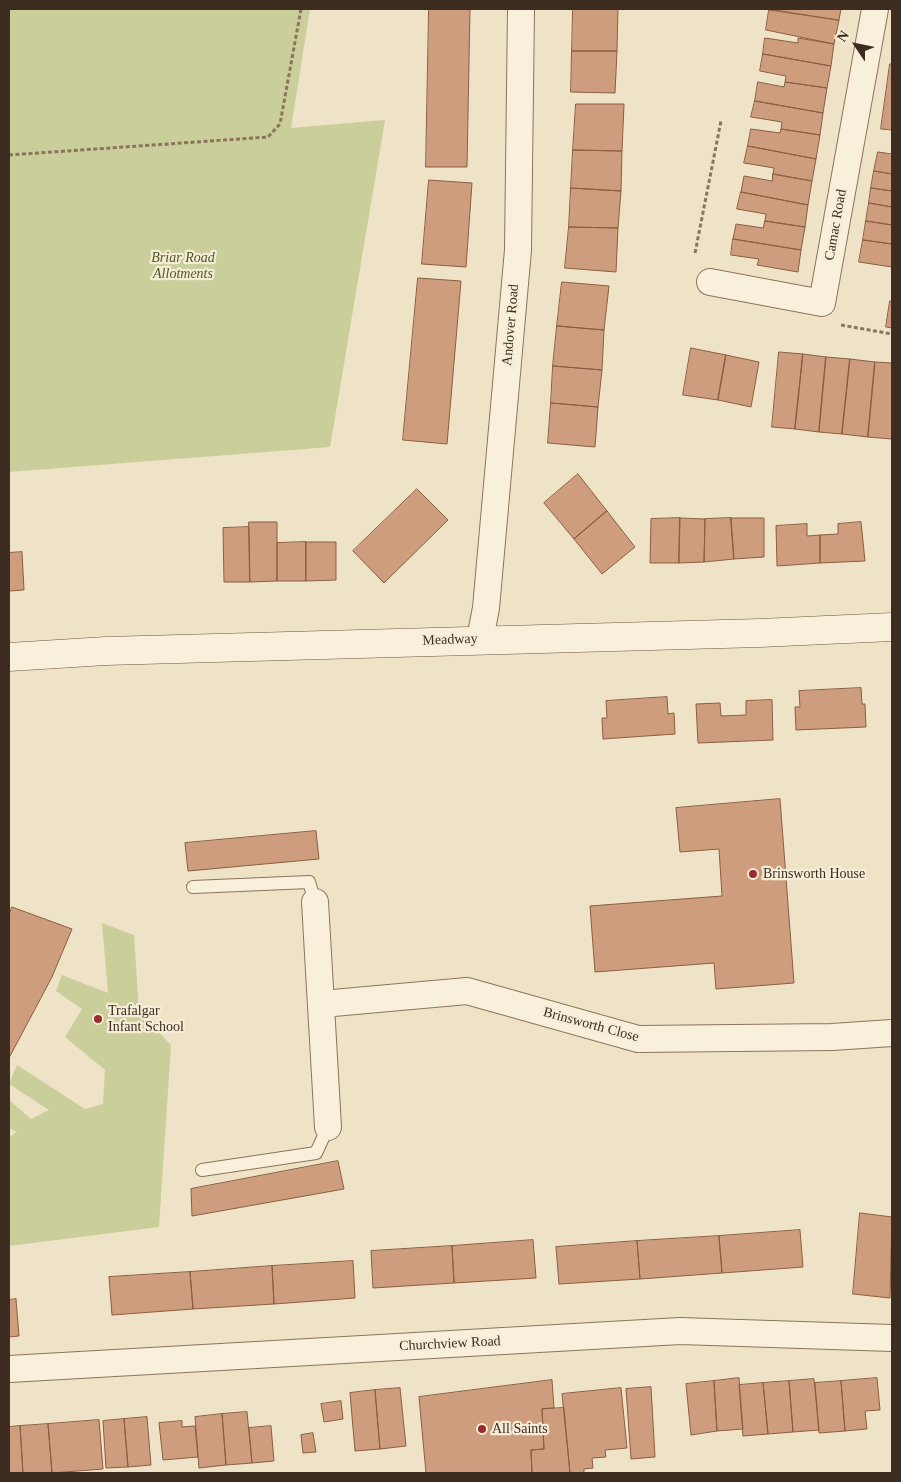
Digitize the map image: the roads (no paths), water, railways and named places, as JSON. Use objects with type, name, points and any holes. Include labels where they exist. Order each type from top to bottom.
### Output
[{"type":"street","name":"Andover Road","points":[[480,640],[486,608],[518,250],[522,9]]},
{"type":"street","name":"Camac Road","points":[[710,282],[822,303],[882,36],[875,9]]},
{"type":"street","name":"Meadway","points":[[9,657],[106,651],[760,633],[892,627]]},
{"type":"street","points":[[315,902],[328,1127]]},
{"type":"street","name":"Brinsworth Close","points":[[322,1004],[467,991],[638,1039],[793,1038],[892,1033]]},
{"type":"street","name":"Churchview Road","points":[[9,1369],[680,1331],[892,1338]]},
{"type":"lane","points":[[193,886],[309,882],[315,902]]},
{"type":"lane","points":[[202,1170],[316,1153],[328,1127]]},
{"type":"place","name":"Brinsworth House","points":[[753,874]]},
{"type":"place","name":"Trafalgar Infant School","points":[[98,1019]]},
{"type":"place","name":"All Saints","points":[[482,1429]]},
{"type":"park label","name":"Briar Road Allotments","points":[[183,266]]}]
